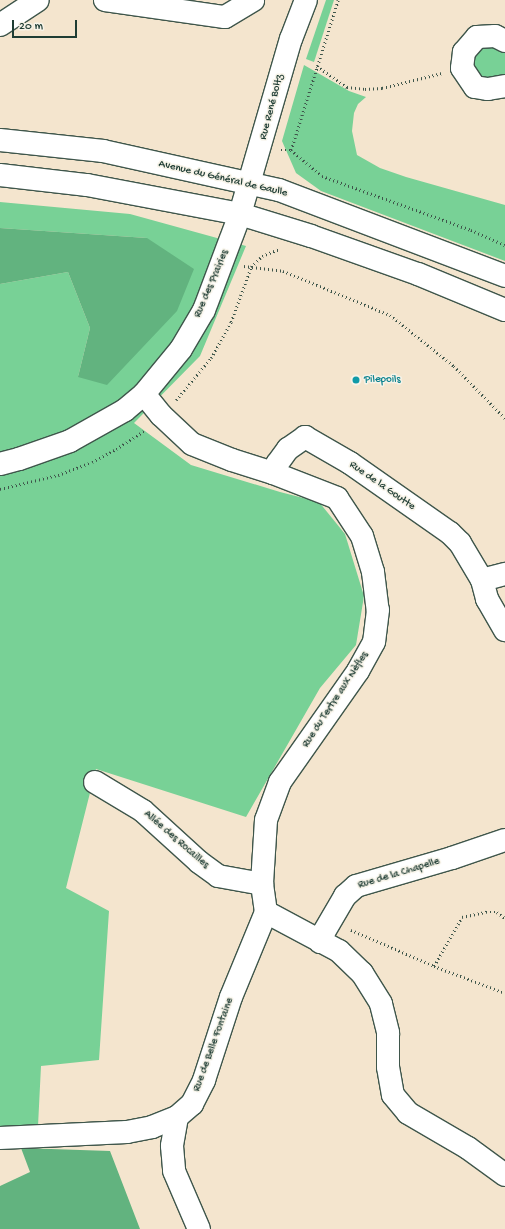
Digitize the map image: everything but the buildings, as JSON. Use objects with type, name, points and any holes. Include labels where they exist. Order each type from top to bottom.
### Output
[{"type":"street","points":[[0,25],[38,0]]},
{"type":"street","points":[[105,0],[226,17],[253,0]]},
{"type":"street","name":"Rue René Boltz","points":[[240,214],[302,1]]},
{"type":"street","points":[[505,41],[495,36],[477,37],[464,52],[462,68],[475,87],[488,89],[505,86]]},
{"type":"street","name":"Avenue du Général de Gaulle","points":[[0,140],[103,151],[280,190],[505,276]]},
{"type":"street","points":[[0,174],[87,185],[240,214],[312,236],[411,271],[505,310]]},
{"type":"street","name":"Rue des Prairies","points":[[0,464],[70,441],[125,410],[144,394],[181,349],[204,310],[240,214]]},
{"type":"street","name":"Rue du Tertre aux Nèfles","points":[[144,394],[161,415],[192,444],[337,498],[362,536],[374,572],[378,610],[374,642],[358,671],[280,782],[266,820],[262,884],[266,912]]},
{"type":"street","name":"Rue de la Goutte","points":[[273,473],[277,464],[288,449],[304,437],[350,463],[450,533],[460,543],[482,580],[487,599],[505,630]]},
{"type":"street","points":[[482,580],[505,574]]},
{"type":"street","name":"Allée des Rocailles","points":[[95,782],[143,811],[198,862],[218,876],[262,884]]},
{"type":"street","name":"Rue de la Chapelle","points":[[320,942],[330,921],[345,896],[356,886],[452,858],[505,840]]},
{"type":"street","points":[[266,912],[339,951],[362,973],[381,1004],[388,1033],[388,1067],[393,1095],[408,1113],[468,1148],[505,1175]]},
{"type":"street","name":"Rue de Belle Fontaine","points":[[0,1138],[127,1132],[152,1127],[177,1117],[192,1104],[204,1080],[231,997],[266,912]]},
{"type":"street","points":[[177,1117],[172,1146],[174,1172],[199,1229]]},
{"type":"path","points":[[291,150],[338,0]]},
{"type":"path","points":[[317,66],[347,87],[365,89],[382,88],[462,68]]},
{"type":"path","points":[[260,149],[291,150],[322,176],[471,230],[505,245]]},
{"type":"path","points":[[222,263],[283,271],[390,315],[454,366],[505,418]]},
{"type":"path","points":[[434,966],[462,917],[486,912],[497,912],[505,918]]},
{"type":"path","points":[[330,921],[434,966],[505,993]]},
{"type":"green space","points":[[326,0],[334,0],[314,62],[306,59]]},
{"type":"green space","points":[[493,45],[505,51],[505,78],[479,79],[473,66],[473,55],[481,47]]},
{"type":"green space","points":[[304,65],[349,91],[366,97],[358,104],[354,113],[352,131],[357,155],[380,168],[406,177],[505,205],[505,261],[321,191],[296,173],[282,141]]},
{"type":"green space","points":[[0,202],[130,214],[246,246],[200,356],[134,423],[191,465],[280,492],[319,502],[345,534],[364,596],[356,645],[320,688],[246,817],[96,769],[66,888],[109,911],[99,1060],[41,1066],[38,1126],[0,1126],[0,284],[68,272],[90,328],[78,377],[147,238],[0,228]]},
{"type":"green space","points":[[0,228],[147,238],[194,269],[177,311],[107,385],[78,377],[90,328],[68,272],[0,284]]},
{"type":"green space","points":[[21,1148],[110,1151],[140,1229],[0,1229],[0,1186],[30,1172]]},
{"type":"place","name":"Pilepoils","points":[[356,380]]}]
